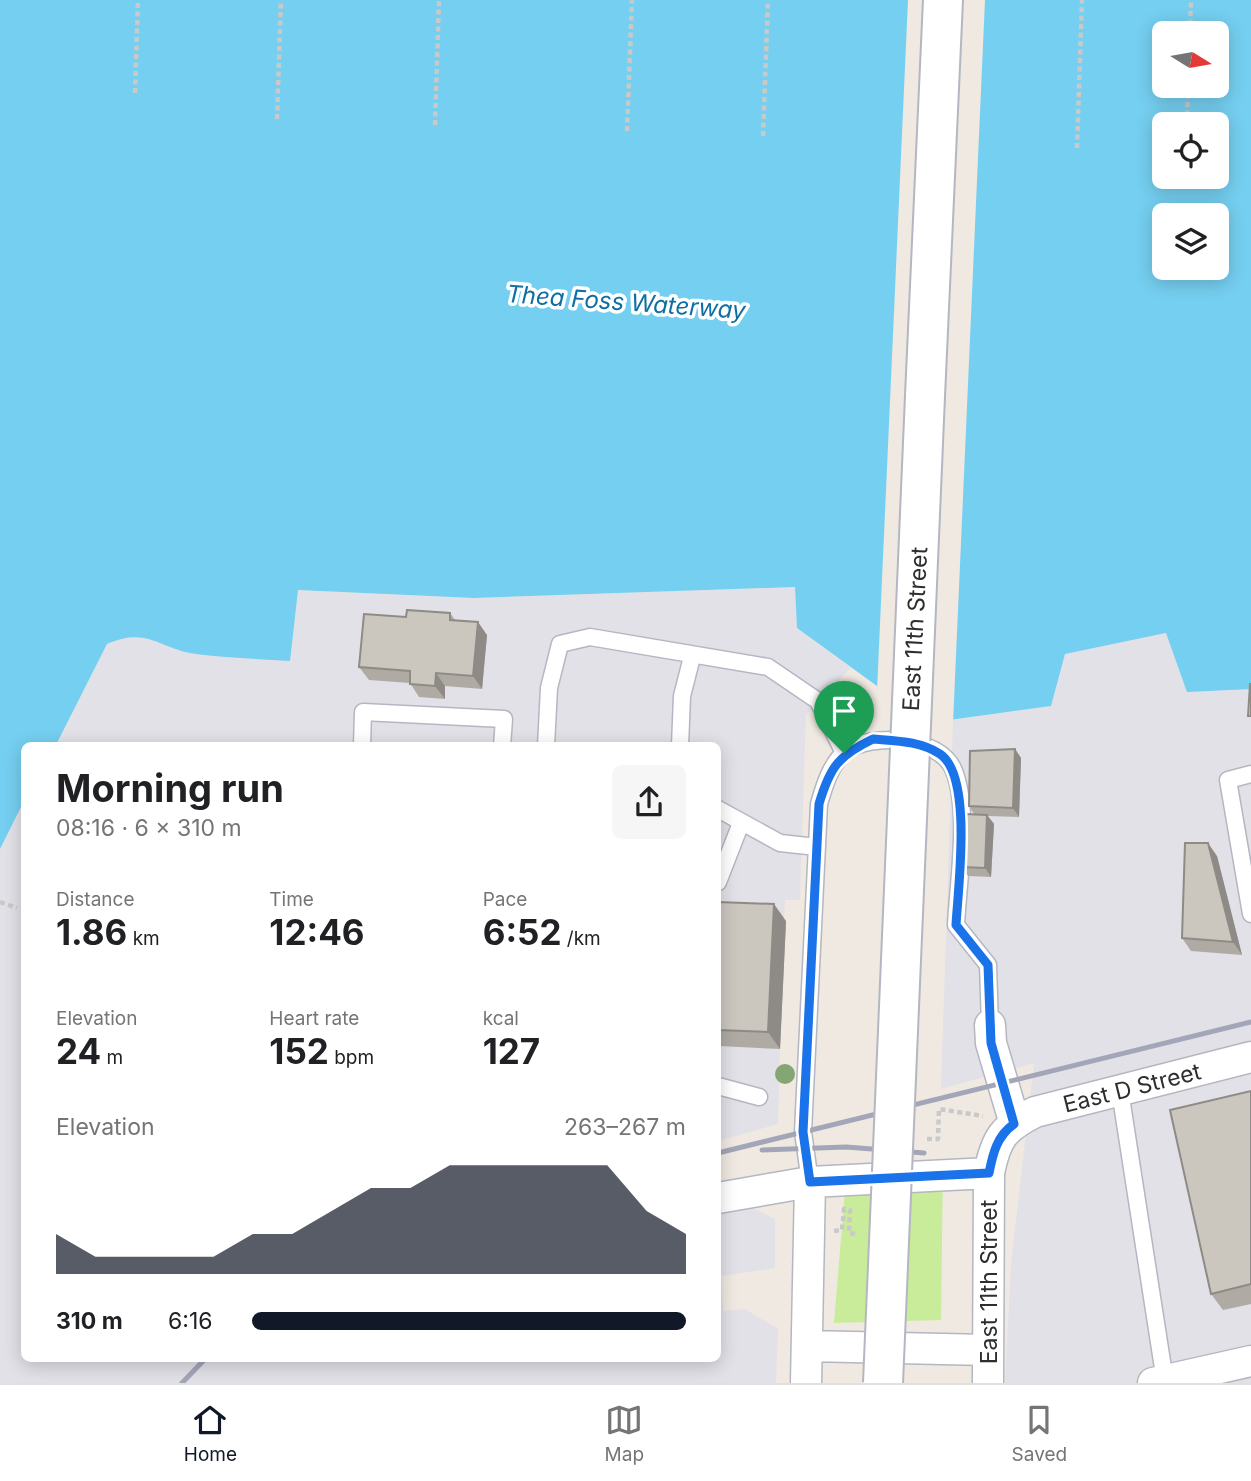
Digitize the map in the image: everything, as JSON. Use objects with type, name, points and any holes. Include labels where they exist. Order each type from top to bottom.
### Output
[{"type":"street","name":"East 11th Street","points":[[883,1383],[943,0]]},
{"type":"street","points":[[990,1026],[991,1043],[1014,1124]]},
{"type":"street","name":"East D Street","points":[[1014,1124],[1035,1112],[1251,1057]]},
{"type":"street","name":"East 11th Street","points":[[988,1383],[989,1173],[994,1147],[1014,1124]]},
{"type":"street","points":[[721,1197],[810,1182],[989,1173]]},
{"type":"street","points":[[806,1383],[810,1182]]},
{"type":"street","points":[[807,1346],[988,1350]]},
{"type":"street","points":[[1159,1382],[1251,1362]]},
{"type":"lane","points":[[546,742],[549,688],[560,644],[590,637],[692,657],[768,667],[800,686],[818,701],[844,753]]},
{"type":"lane","points":[[680,742],[682,696],[692,657]]},
{"type":"lane","points":[[362,742],[363,712],[504,719],[502,742]]},
{"type":"lane","points":[[810,1182],[803,1132],[819,804],[827,778],[844,753],[873,739],[919,743],[943,755],[954,770],[961,810],[956,925],[988,965],[990,1026]]},
{"type":"lane","points":[[1251,774],[1228,780],[1251,914]]},
{"type":"lane","points":[[721,811],[780,843],[817,847]]},
{"type":"lane","points":[[721,874],[741,823]]},
{"type":"lane","points":[[721,1087],[759,1097]]},
{"type":"lane","points":[[1121,1091],[1159,1382]]},
{"type":"path","points":[[135,93],[138,0]]},
{"type":"path","points":[[276,119],[281,0]]},
{"type":"path","points":[[435,125],[439,0]]},
{"type":"path","points":[[627,131],[632,0]]},
{"type":"path","points":[[763,136],[768,0]]},
{"type":"path","points":[[1077,148],[1082,0]]},
{"type":"path","points":[[1190,21],[1191,0]]},
{"type":"path","points":[[0,902],[17,908]]},
{"type":"path","points":[[927,1139],[938,1139],[939,1109],[966,1111]]},
{"type":"path","points":[[842,1230],[844,1209],[850,1210],[849,1233],[856,1234]]},
{"type":"shaded area","points":[[795,587],[797,628],[851,668],[806,715],[800,900],[785,900],[784,921],[721,919],[721,742],[58,742],[107,644],[124,637],[146,636],[193,654],[298,590],[474,598]]},
{"type":"shaded area","points":[[1167,633],[1251,689],[1251,1383],[1005,1383],[1011,1264],[1034,1063],[941,1089],[953,720],[1051,706],[1064,654]]},
{"type":"shaded area","points":[[21,807],[21,1362],[721,1362],[721,1276],[723,1311],[745,1309],[778,1329],[776,1383],[0,1383],[0,849]]},
{"type":"shaded area","points":[[721,1046],[780,1049],[778,1124],[721,1140]]},
{"type":"shaded area","points":[[747,1205],[775,1219],[775,1268],[721,1276],[721,1211]]},
{"type":"green space","points":[[943,1162],[941,1320],[834,1323],[847,1166]]},
{"type":"water","name":"Thea Foss Waterway","points":[[0,0],[1251,0],[1251,689],[1187,692],[1166,633],[1065,654],[1051,706],[928,723],[797,628],[795,587],[474,598],[298,590],[290,661],[196,654],[143,638],[121,639],[107,644],[58,742],[21,742],[21,807],[0,849]]},
{"type":"pier","points":[[908,0],[985,0],[953,723],[928,727],[877,691]]},
{"type":"building","points":[[407,610],[450,613],[450,620],[478,622],[473,676],[436,673],[435,686],[410,684],[410,671],[359,667],[364,614],[406,617]]},
{"type":"building","points":[[1250,684],[1251,716],[1248,716]]},
{"type":"building","points":[[1015,749],[1013,808],[969,806],[970,751]]},
{"type":"building","points":[[965,814],[987,815],[985,868],[962,867]]},
{"type":"building","points":[[1185,843],[1208,843],[1233,942],[1182,938]]},
{"type":"building","points":[[721,902],[774,904],[768,1032],[721,1030]]},
{"type":"building","points":[[1251,1091],[1251,1284],[1211,1294],[1170,1110]]},
{"type":"railway","points":[[721,1152],[1251,1022]]},
{"type":"railway","points":[[762,1150],[846,1147],[924,1153]]},
{"type":"railway","points":[[182,1383],[202,1362]]},
{"type":"route","points":[[873,739],[919,743],[943,755],[954,770],[961,810],[956,925],[988,965],[991,1043],[1014,1124],[994,1147],[989,1173],[810,1182],[803,1132],[819,804],[827,778],[844,753],[873,739]]}]
